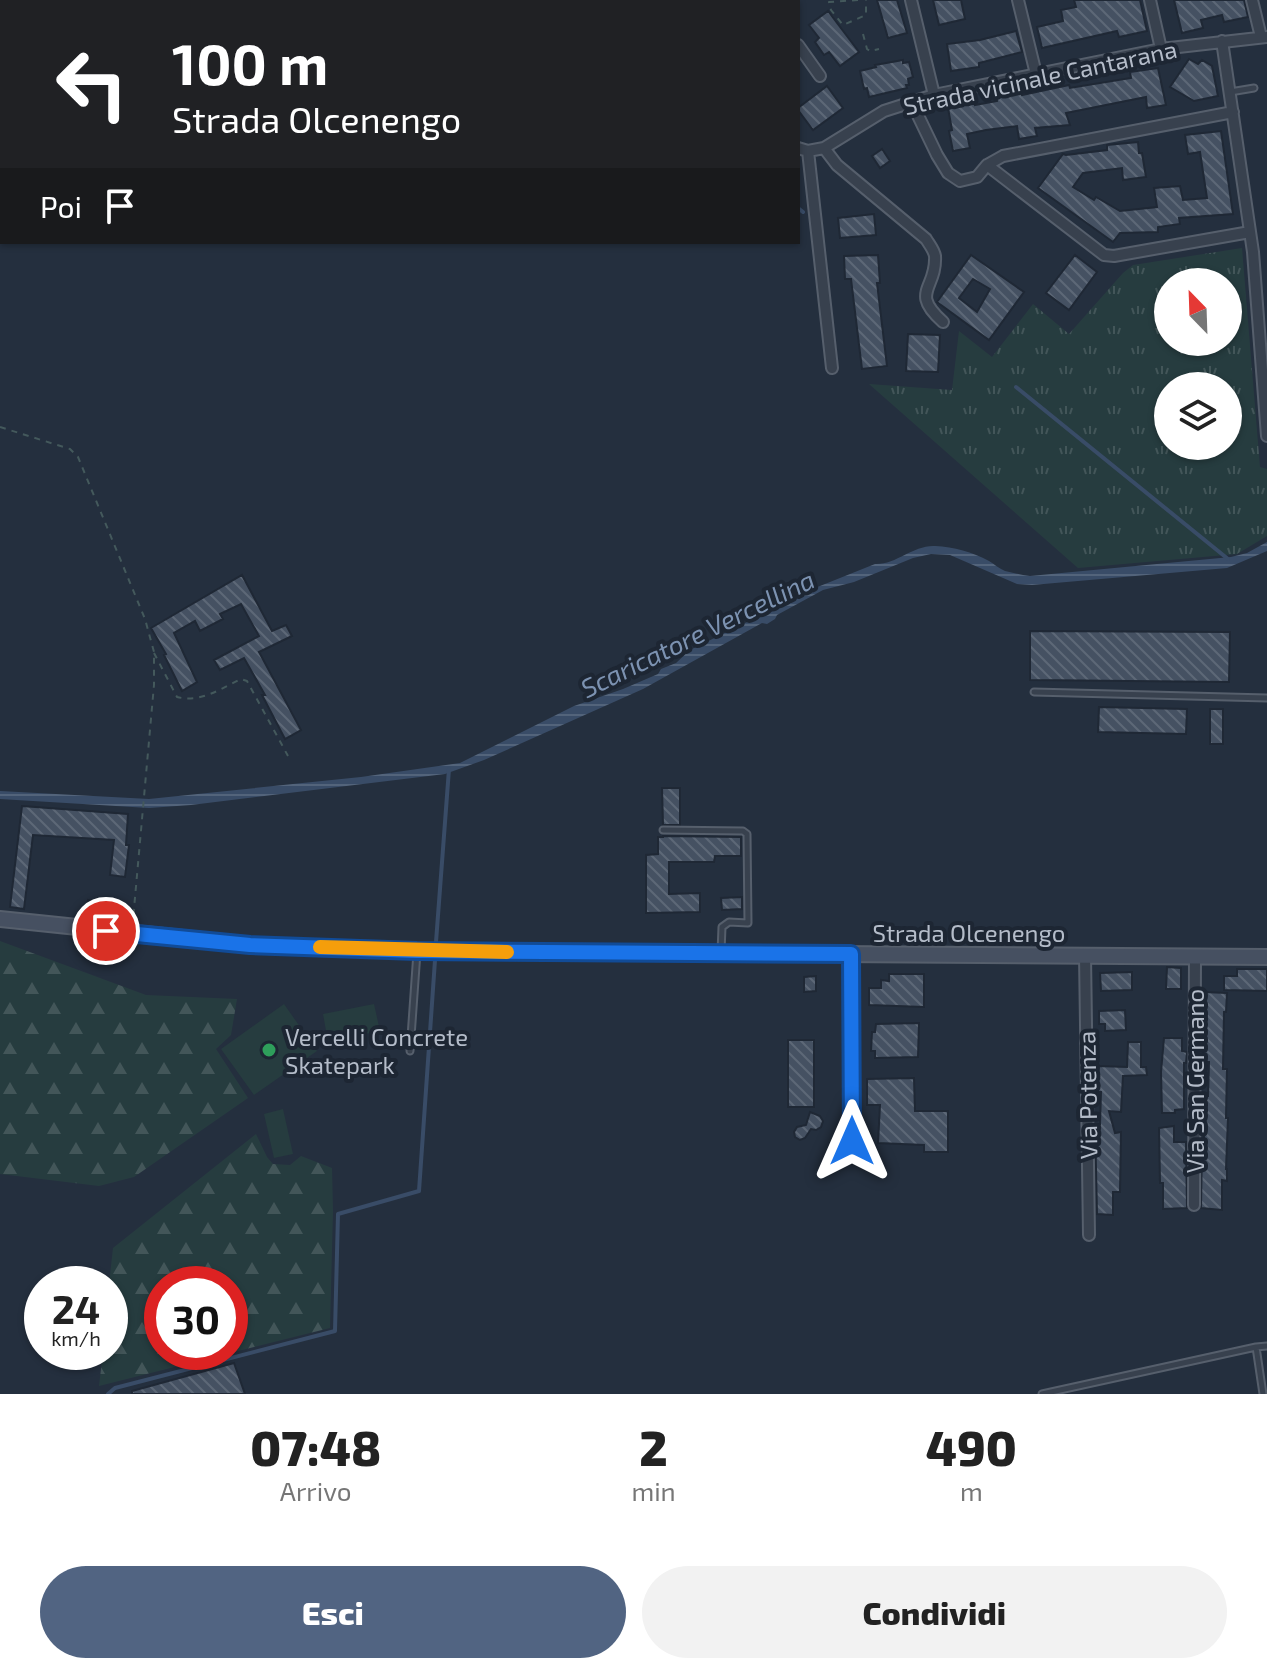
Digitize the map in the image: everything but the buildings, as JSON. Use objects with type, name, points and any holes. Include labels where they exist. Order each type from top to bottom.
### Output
[{"type":"street","points":[[911,0],[934,95]]},
{"type":"street","points":[[1018,0],[1036,74]]},
{"type":"street","points":[[1150,0],[1161,49]]},
{"type":"street","points":[[1252,0],[1264,37]]},
{"type":"street","name":"Strada vicinale Cantarana","points":[[803,150],[824,148],[868,120],[911,101],[934,95],[1161,49],[1264,37]]},
{"type":"street","points":[[1222,41],[1253,252],[1267,436]]},
{"type":"street","points":[[800,48],[820,76]]},
{"type":"street","points":[[911,101],[948,173],[960,181],[977,177],[987,165],[1003,156],[1233,112]]},
{"type":"street","points":[[824,148],[837,165],[926,239],[935,254],[925,298],[930,310],[943,322]]},
{"type":"street","points":[[803,150],[832,368]]},
{"type":"street","points":[[987,165],[1104,255],[1114,256],[1250,232]]},
{"type":"street","name":"Strada Olcenengo","points":[[0,919],[250,945],[417,951],[1267,957]]},
{"type":"street","points":[[851,954],[852,1141]]},
{"type":"street","name":"Via Potenza","points":[[1085,955],[1089,1235]]},
{"type":"street","name":"Via San Germano","points":[[1194,1205],[1195,957]]},
{"type":"lane","points":[[1230,92],[1254,88]]},
{"type":"lane","points":[[1034,692],[1267,698]]},
{"type":"lane","points":[[663,830],[743,831],[747,834],[748,923],[729,922],[722,927],[720,954]]},
{"type":"lane","points":[[410,1051],[417,951]]},
{"type":"lane","points":[[1042,1394],[1267,1346]]},
{"type":"lane","points":[[1256,1347],[1263,1394]]},
{"type":"path","points":[[858,0],[829,2],[831,10],[843,25],[866,15],[866,0]]},
{"type":"path","points":[[863,34],[867,49],[879,49]]},
{"type":"path","points":[[0,427],[70,449],[78,457],[145,619],[154,652],[177,697],[188,700],[207,696],[241,679],[247,681],[288,756]]},
{"type":"path","points":[[132,934],[154,685],[154,652]]},
{"type":"green space","points":[[1242,248],[1260,467],[1267,469],[1267,536],[1237,554],[1078,568],[869,384],[952,390],[959,331],[992,357],[1033,304],[1069,334],[1133,265]]},
{"type":"green space","points":[[0,941],[146,995],[237,999],[231,1035],[216,1049],[248,1098],[134,1177],[99,1186],[0,1174]]},
{"type":"green space","name":"Vercelli Concrete Skatepark","points":[[284,1004],[317,1051],[254,1095],[221,1049]]},
{"type":"green space","points":[[374,1004],[380,1031],[328,1042],[323,1014]]},
{"type":"green space","points":[[283,1109],[293,1154],[274,1158],[264,1114]]},
{"type":"green space","points":[[256,1134],[273,1164],[290,1165],[301,1156],[332,1168],[330,1328],[248,1349],[248,1266],[144,1266],[144,1370],[163,1370],[99,1386],[101,1370],[128,1370],[128,1266],[111,1266],[113,1248]]},
{"type":"water","points":[[1267,542],[1267,551],[1227,568],[1032,585],[1017,584],[950,555],[931,554],[913,558],[854,582],[823,590],[777,615],[767,624],[762,623],[643,689],[484,760],[445,774],[149,808],[0,799],[0,791],[149,799],[361,777],[460,763],[574,706],[658,674],[690,650],[800,594],[927,547],[963,550],[1005,571],[1030,576],[1231,557],[1247,553]]},
{"type":"waterway","points":[[1016,387],[1228,559]]},
{"type":"waterway","name":"Scaricatore Vercellina","points":[[436,942],[449,769]]},
{"type":"waterway","points":[[108,1394],[115,1388],[335,1331],[338,1214],[419,1191],[435,960]]},
{"type":"slow traffic","points":[[320,947],[507,952]]},
{"type":"place","name":"Vercelli Concrete Skatepark","points":[[269,1050]]},
{"type":"route","points":[[106,931],[250,945],[417,951],[851,954],[852,1141]]}]
